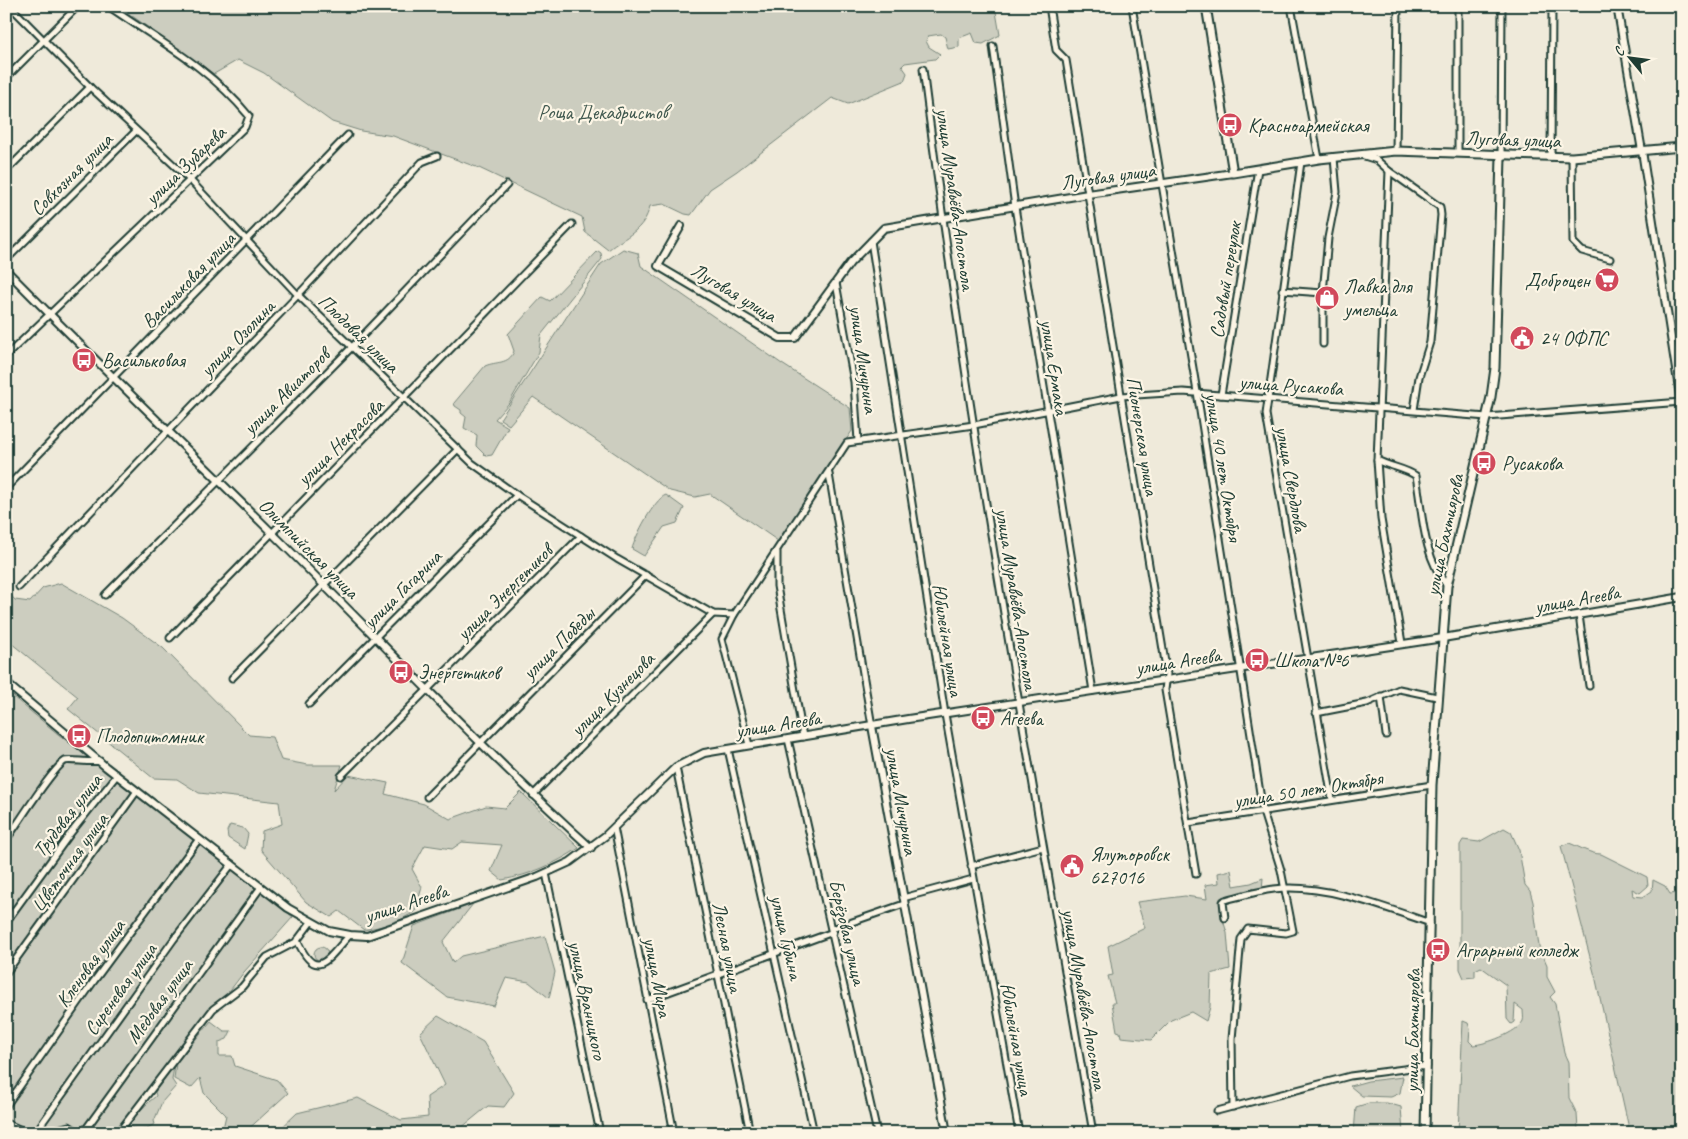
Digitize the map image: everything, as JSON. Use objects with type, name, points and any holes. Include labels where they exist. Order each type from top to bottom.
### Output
[{"type":"main road","points":[[1206,6],[1233,173]]},
{"type":"main road","name":"Луговая улица","points":[[1233,173],[1301,162],[1396,152],[1551,158],[1682,147]]},
{"type":"main road","name":"улица Бахтиярова","points":[[1425,1133],[1432,785],[1437,697],[1446,586],[1487,417],[1495,368],[1501,156]]},
{"type":"street","name":"Плодовая улица","points":[[10,6],[90,88],[191,181],[246,242],[298,295],[487,475],[581,536],[713,614],[734,615]]},
{"type":"street","points":[[6,78],[78,6]]},
{"type":"street","name":"улица Зубарева","points":[[6,356],[191,181],[245,127],[249,116],[228,91],[188,58],[108,6]]},
{"type":"street","name":"Пионерская улица","points":[[1050,6],[1056,50],[1066,60],[1166,674],[1165,680],[1196,874]]},
{"type":"street","name":"улица 40 лет Октября","points":[[1132,6],[1197,392],[1263,812],[1285,890],[1293,931],[1286,933],[1248,929],[1241,939],[1232,1039],[1233,1107]]},
{"type":"street","points":[[1291,6],[1319,160]]},
{"type":"street","points":[[1396,152],[1398,6]]},
{"type":"street","points":[[1458,6],[1458,154]]},
{"type":"street","name":"улица Бахтиярова","points":[[1501,156],[1502,6]]},
{"type":"street","points":[[1551,158],[1552,6]]},
{"type":"street","points":[[1617,6],[1682,404]]},
{"type":"street","name":"улица Ермака","points":[[993,46],[1015,207],[1093,691]]},
{"type":"street","name":"улица Муравьёва-Апостола","points":[[924,69],[942,219],[974,425],[1018,702],[1093,1133]]},
{"type":"street","points":[[6,171],[90,88]]},
{"type":"street","name":"Совхозная улица","points":[[6,260],[136,131]]},
{"type":"street","name":"Васильковая улица","points":[[6,488],[348,136]]},
{"type":"street","points":[[1361,155],[1377,160],[1389,171],[1440,207],[1442,215],[1430,342],[1419,377],[1414,410]]},
{"type":"street","name":"улица Озолина","points":[[18,587],[298,295],[422,162],[437,156]]},
{"type":"street","points":[[1572,157],[1573,242],[1582,251],[1610,258]]},
{"type":"street","points":[[1323,344],[1323,293],[1328,238],[1337,192],[1334,158]]},
{"type":"street","name":"улица Свердлова","points":[[1301,162],[1266,414],[1332,799]]},
{"type":"street","name":"Садовый переулок","points":[[1221,395],[1258,169]]},
{"type":"street","points":[[1389,171],[1377,460],[1381,519],[1402,643]]},
{"type":"street","name":"Луговая улица","points":[[681,226],[658,266],[780,338],[795,338],[870,240],[884,228],[1088,194],[1233,173]]},
{"type":"street","name":"улица Авиаторов","points":[[105,595],[352,347],[506,185]]},
{"type":"street","name":"улица Некрасова","points":[[170,638],[572,224]]},
{"type":"street","name":"Юбилейная улица","points":[[870,240],[945,714],[1019,1133]]},
{"type":"street","name":"Олимпийская улица","points":[[6,270],[428,688],[533,795],[590,848]]},
{"type":"street","name":"улица Мичурина","points":[[836,283],[854,382],[858,441]]},
{"type":"street","points":[[1282,290],[1323,293]]},
{"type":"street","name":"улица Русакова","points":[[858,441],[974,425],[1121,396],[1197,392],[1487,417],[1682,404]]},
{"type":"street","points":[[749,745],[722,639],[734,615],[829,474],[847,443],[858,441]]},
{"type":"street","points":[[232,678],[458,449]]},
{"type":"street","points":[[1377,460],[1416,476],[1426,547],[1437,574],[1446,586]]},
{"type":"street","name":"улица Мичурина","points":[[829,474],[903,901],[947,1133]]},
{"type":"street","name":"улица Гагарина","points":[[309,704],[516,495]]},
{"type":"street","name":"улица Энергетиков","points":[[341,776],[581,536]]},
{"type":"street","points":[[777,551],[777,586],[803,737]]},
{"type":"street","name":"улица Победы","points":[[427,797],[646,575]]},
{"type":"street","name":"улица Агеева","points":[[6,683],[100,762],[261,888],[311,922],[329,931],[366,936],[385,931],[546,873],[570,862],[614,827],[676,767],[704,753],[788,738],[1307,657],[1443,638],[1682,597]]},
{"type":"street","name":"улица Кузнецова","points":[[533,795],[713,614]]},
{"type":"street","points":[[1579,615],[1589,686]]},
{"type":"street","points":[[1316,712],[1367,703],[1399,689],[1437,697]]},
{"type":"street","points":[[1381,696],[1386,735]]},
{"type":"street","name":"Берёзовая улица","points":[[788,738],[877,1133]]},
{"type":"street","name":"улица Губина","points":[[728,749],[776,953],[814,1133]]},
{"type":"street","points":[[6,840],[55,772],[66,761],[73,759],[81,762],[100,762]]},
{"type":"street","name":"Лесная улица","points":[[676,767],[750,1133]]},
{"type":"street","name":"Трудовая улица","points":[[6,922],[70,834],[117,775]]},
{"type":"street","name":"улица 50 лет Октября","points":[[1188,823],[1332,799],[1432,785]]},
{"type":"street","name":"Цветочная улица","points":[[6,973],[138,791]]},
{"type":"street","name":"улица Мира","points":[[614,827],[674,1133]]},
{"type":"street","name":"Кленовая улица","points":[[6,1106],[199,839]]},
{"type":"street","points":[[971,866],[1043,847]]},
{"type":"street","name":"Сиреневая улица","points":[[35,1133],[154,967],[232,864]]},
{"type":"street","name":"улица Враницкого","points":[[546,873],[600,1133]]},
{"type":"street","points":[[647,1000],[776,953],[903,901],[973,879]]},
{"type":"street","name":"Медовая улица","points":[[81,1133],[261,888]]},
{"type":"street","points":[[1225,918],[1223,902],[1225,900],[1276,889],[1324,892],[1387,908],[1430,923]]},
{"type":"street","points":[[118,1133],[213,1009],[242,987],[268,957],[297,940],[311,922]]},
{"type":"street","points":[[297,940],[305,957],[312,962],[321,964],[327,962],[350,935]]},
{"type":"street","points":[[1217,1111],[1350,1076],[1427,1066]]},
{"type":"street","points":[[6,1123],[28,1133]]},
{"type":"street","points":[[42,1133],[69,1126],[81,1133]]},
{"type":"green space","name":"Роща Декабристов","points":[[118,6],[995,6],[1000,35],[983,44],[976,43],[972,33],[959,38],[959,47],[948,49],[945,37],[941,34],[928,36],[926,41],[929,47],[940,54],[935,59],[905,63],[902,66],[907,73],[904,81],[848,104],[832,98],[737,171],[710,189],[691,215],[664,204],[650,206],[639,227],[608,250],[585,232],[582,217],[479,168],[393,136],[361,131],[332,122],[264,73],[238,60],[214,74]]},
{"type":"green space","points":[[623,249],[638,253],[641,266],[782,364],[850,408],[852,431],[778,541],[710,494],[695,497],[670,491],[533,397],[509,425],[500,419],[601,264]]},
{"type":"green space","points":[[598,251],[601,253],[602,259],[541,335],[539,352],[509,403],[495,419],[508,427],[492,455],[486,456],[476,446],[477,435],[464,428],[466,417],[454,403],[485,366],[509,359],[514,351],[508,334],[542,297],[550,301]]},
{"type":"green space","points":[[666,495],[684,508],[677,523],[664,527],[644,556],[632,549],[634,543],[656,503]]},
{"type":"green space","points":[[61,583],[122,618],[163,648],[249,735],[272,737],[281,760],[308,765],[342,765],[334,790],[348,775],[388,783],[385,794],[424,804],[450,819],[486,806],[505,808],[521,792],[579,848],[542,868],[502,880],[491,871],[502,845],[462,842],[452,849],[425,845],[412,869],[422,887],[415,912],[392,924],[364,930],[339,911],[331,917],[306,902],[261,850],[262,831],[282,824],[279,802],[199,793],[177,779],[153,778],[68,709],[78,697],[6,639],[6,590],[15,600],[30,602],[43,588]]},
{"type":"green space","points":[[6,691],[58,734],[293,917],[244,972],[121,1133],[6,1133]]},
{"type":"green space","points":[[230,825],[243,828],[248,834],[245,849],[228,838],[227,831]]},
{"type":"green space","points":[[1504,828],[1511,832],[1519,850],[1525,885],[1530,891],[1533,902],[1539,946],[1547,965],[1547,977],[1555,992],[1550,997],[1555,1004],[1564,1053],[1568,1062],[1569,1098],[1577,1114],[1578,1129],[1583,1133],[1458,1133],[1463,1021],[1468,1023],[1470,1029],[1469,1041],[1473,1045],[1485,1043],[1508,1034],[1523,1021],[1523,1010],[1515,1004],[1514,1022],[1511,1024],[1507,1019],[1506,985],[1481,967],[1475,970],[1475,977],[1464,978],[1460,969],[1460,845],[1463,840],[1479,842]]},
{"type":"green space","points":[[1569,843],[1589,852],[1601,854],[1647,877],[1648,886],[1640,893],[1632,889],[1633,896],[1643,897],[1652,891],[1653,880],[1665,886],[1670,894],[1677,893],[1682,895],[1682,1133],[1630,1133],[1596,980],[1561,846]]},
{"type":"green space","points":[[1231,870],[1234,886],[1251,883],[1263,878],[1262,890],[1220,898],[1220,910],[1227,933],[1230,969],[1211,974],[1210,1007],[1206,1021],[1191,1012],[1171,1020],[1151,1040],[1121,1037],[1120,1032],[1117,1031],[1112,1003],[1115,1003],[1108,976],[1113,975],[1108,946],[1145,928],[1137,902],[1185,896],[1207,899],[1205,885],[1219,883],[1218,873]]},
{"type":"green space","points":[[473,904],[443,942],[453,963],[461,956],[545,936],[555,972],[549,998],[529,982],[506,978],[494,1006],[447,997],[402,963],[414,926]]},
{"type":"green space","points":[[321,947],[326,949],[328,954],[326,959],[321,961],[316,959],[314,954],[316,949]]},
{"type":"green space","points":[[438,1016],[483,1042],[514,1093],[504,1107],[488,1106],[455,1133],[276,1133],[297,1113],[358,1098],[401,1120],[428,1117],[427,1097],[445,1085],[420,1033]]},
{"type":"green space","points":[[211,1021],[224,1031],[231,1031],[227,1039],[219,1042],[219,1056],[232,1056],[235,1066],[277,1080],[288,1093],[244,1133],[222,1133],[226,1115],[204,1093],[200,1078],[191,1088],[174,1079],[176,1063]]},
{"type":"green space","points":[[174,1066],[172,1080],[176,1086],[162,1102],[154,1121],[155,1124],[139,1132],[128,1125],[156,1096],[155,1092]]},
{"type":"green space","points":[[1403,1077],[1400,1093],[1391,1097],[1362,1096],[1350,1086],[1368,1081]]},
{"type":"green space","points":[[1369,1103],[1387,1103],[1401,1107],[1403,1133],[1354,1133],[1356,1107]]},
{"type":"place","name":"Красноармейская","points":[[1230,125]]},
{"type":"place","name":"Доброцен","points":[[1607,280]]},
{"type":"place","name":"Лавка для умельца","points":[[1327,298]]},
{"type":"place","name":"24 ОФПС","points":[[1522,338]]},
{"type":"place","name":"Васильковая","points":[[84,360]]},
{"type":"place","name":"Русакова","points":[[1484,463]]},
{"type":"place","name":"Школа №6","points":[[1257,660]]},
{"type":"place","name":"Энергетиков","points":[[401,672]]},
{"type":"place","name":"Агеева","points":[[983,718]]},
{"type":"place","name":"Плодопитомник","points":[[79,736]]},
{"type":"place","name":"Ялуторовск 627016","points":[[1072,866]]},
{"type":"place","name":"Аграрный колледж","points":[[1438,950]]}]
